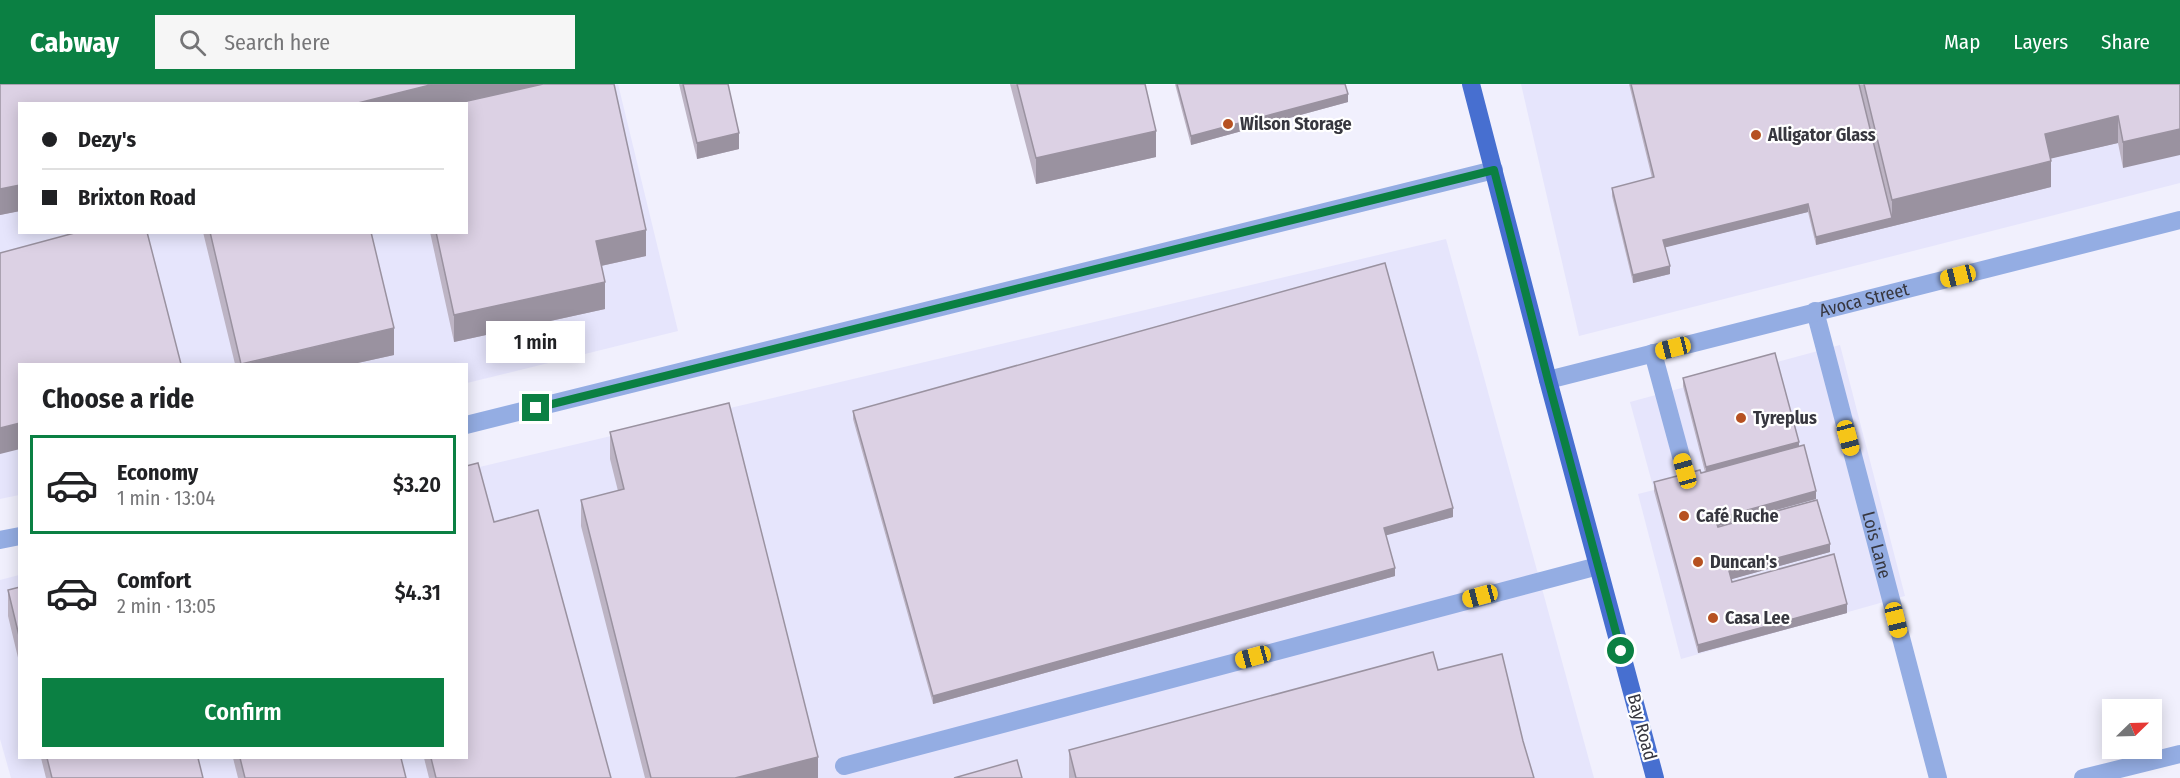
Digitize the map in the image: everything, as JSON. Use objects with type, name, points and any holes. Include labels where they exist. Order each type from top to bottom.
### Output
[{"type":"main road","name":"Bay Road","points":[[1471,84],[1655,778]]},
{"type":"street","points":[[468,425],[1494,170]]},
{"type":"street","name":"Avoca Street","points":[[1548,380],[2180,220]]},
{"type":"street","name":"Lois Lane","points":[[1815,312],[1938,778]]},
{"type":"street","points":[[1653,353],[1685,471]]},
{"type":"street","points":[[0,540],[18,536]]},
{"type":"street","points":[[844,766],[1598,566]]},
{"type":"street","points":[[2083,778],[2180,753]]},
{"type":"shaded area","points":[[0,84],[618,84],[678,331],[468,383],[468,363],[18,363],[18,495],[0,499]]},
{"type":"shaded area","points":[[1521,84],[2180,84],[2180,183],[1579,336]]},
{"type":"shaded area","points":[[1446,239],[1594,778],[11,778],[0,739],[0,580],[18,575],[18,759],[468,759],[468,470]]},
{"type":"shaded area","points":[[1840,345],[1905,596],[1681,659],[1638,494],[1654,490],[1630,402]]},
{"type":"building","points":[[0,84],[434,84],[362,102],[18,102],[18,185],[0,189]]},
{"type":"building","points":[[543,84],[614,84],[646,230],[596,241],[605,282],[454,315],[436,234],[468,234],[468,102],[463,102]]},
{"type":"building","points":[[683,84],[728,84],[739,133],[697,143]]},
{"type":"building","points":[[1017,84],[1145,84],[1156,131],[1036,158]]},
{"type":"building","name":"Wilson Storage","points":[[1177,84],[1345,84],[1348,94],[1191,136]]},
{"type":"building","name":"Alligator Glass","points":[[1631,84],[1859,84],[1892,218],[1816,237],[1808,204],[1663,240],[1670,266],[1633,275],[1612,188],[1654,177]]},
{"type":"building","points":[[1864,84],[2180,84],[2180,129],[2123,142],[2118,116],[2045,134],[2051,161],[1892,200]]},
{"type":"building","points":[[71,234],[148,234],[181,363],[18,363],[18,424],[0,428],[0,253]]},
{"type":"building","points":[[210,234],[371,234],[394,328],[241,363]]},
{"type":"building","points":[[1385,263],[1453,508],[1384,528],[1395,568],[933,696],[853,411]]},
{"type":"building","name":"Tyreplus","points":[[1775,353],[1799,442],[1706,467],[1683,378]]},
{"type":"building","points":[[729,403],[818,757],[735,778],[651,778],[581,500],[624,489],[610,432]]},
{"type":"building","points":[[1804,445],[1816,491],[1715,519],[1718,527],[1817,500],[1830,544],[1729,571],[1732,582],[1834,554],[1847,604],[1698,645],[1654,482],[1700,470],[1701,473]]},
{"type":"building","points":[[478,463],[494,522],[538,510],[611,778],[436,778],[431,759],[468,759],[468,466]]},
{"type":"building","points":[[18,588],[18,632],[8,590]]},
{"type":"building","points":[[1433,652],[1438,670],[1502,654],[1534,778],[1076,778],[1069,750]]},
{"type":"building","points":[[47,759],[198,759],[203,778],[52,778]]},
{"type":"building","points":[[240,759],[401,759],[406,778],[245,778]]},
{"type":"building","points":[[1017,760],[1022,778],[954,778]]},
{"type":"place","name":"Wilson Storage","points":[[1228,124]]},
{"type":"place","name":"Alligator Glass","points":[[1756,135]]},
{"type":"place","name":"Tyreplus","points":[[1741,418]]},
{"type":"place","name":"Café Ruche","points":[[1684,516]]},
{"type":"place","name":"Duncan's","points":[[1698,562]]},
{"type":"place","name":"Casa Lee","points":[[1713,618]]},
{"type":"route","points":[[536,408],[1494,170],[1621,651]]}]
